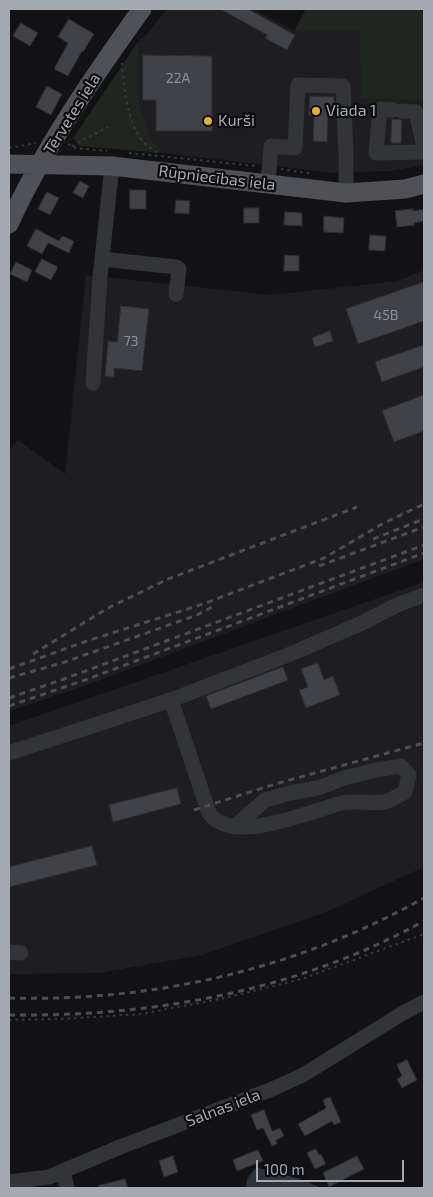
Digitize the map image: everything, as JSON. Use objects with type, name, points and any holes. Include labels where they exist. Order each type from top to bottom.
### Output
[{"type":"main road","name":"Tērvetes iela","points":[[9,224],[23,193],[40,164],[91,82],[142,9]]},
{"type":"main road","name":"Rūpniecības iela","points":[[9,164],[40,164],[116,156],[268,175],[346,193],[406,189],[424,184]]},
{"type":"main road","points":[[9,198],[9,212]]},
{"type":"street","points":[[268,175],[271,146],[296,148],[298,85],[343,86],[346,193]]},
{"type":"street","points":[[424,147],[416,112],[380,109],[376,153],[424,152]]},
{"type":"street","points":[[93,383],[102,259],[116,156]]},
{"type":"street","points":[[102,259],[176,267],[179,269],[176,294]]},
{"type":"street","points":[[9,754],[170,700],[293,653],[424,594]]},
{"type":"street","points":[[170,700],[209,813],[213,819],[234,827],[253,827],[282,821],[344,803],[386,802],[405,792],[409,775],[401,766],[376,770],[344,778],[318,788],[265,800],[234,827]]},
{"type":"street","points":[[318,788],[328,807]]},
{"type":"street","name":"Salnas iela","points":[[9,1182],[49,1177],[120,1147],[270,1090],[303,1075],[424,1002]]},
{"type":"street","points":[[63,1171],[67,1188]]},
{"type":"path","points":[[122,60],[127,103],[139,137],[150,148],[161,155]]},
{"type":"path","points":[[71,146],[108,127]]},
{"type":"path","points":[[9,148],[38,142]]},
{"type":"path","points":[[67,143],[76,148],[116,156],[161,155],[268,175],[318,175]]},
{"type":"path","points":[[9,1020],[142,1014],[225,998],[302,979],[424,934]]},
{"type":"shaded area","points":[[167,9],[254,9],[294,31],[361,29],[361,99],[424,100],[424,165],[392,171],[334,173],[164,153],[150,138],[138,98],[138,42]]},
{"type":"shaded area","points":[[306,9],[424,9],[424,100],[361,99],[360,30],[294,31]]},
{"type":"shaded area","points":[[138,42],[138,98],[150,138],[164,153],[80,146],[73,138]]},
{"type":"shaded area","points":[[424,270],[424,559],[84,686],[9,711],[9,451],[18,440],[65,474],[86,275],[271,295],[398,281]]},
{"type":"shaded area","points":[[424,582],[424,867],[326,912],[202,955],[99,973],[9,974],[9,726]]},
{"type":"shaded area","points":[[256,1168],[273,1171],[321,1188],[246,1188],[248,1177]]},
{"type":"building","points":[[220,9],[248,9],[295,35],[287,50],[265,38],[267,35]]},
{"type":"building","points":[[69,19],[94,34],[68,76],[54,69],[68,43],[58,37]]},
{"type":"building","points":[[21,23],[38,33],[30,46],[13,36]]},
{"type":"building","points":[[143,55],[212,56],[212,131],[156,131],[156,100],[143,100]]},
{"type":"building","points":[[47,86],[62,94],[51,115],[36,107]]},
{"type":"building","points":[[310,96],[334,97],[335,116],[328,116],[327,142],[313,141],[314,115],[309,115]]},
{"type":"building","points":[[392,119],[402,120],[401,143],[391,143]]},
{"type":"building","points":[[80,181],[89,186],[83,198],[73,193]]},
{"type":"building","points":[[130,190],[146,190],[146,209],[130,209]]},
{"type":"building","points":[[47,192],[59,198],[50,215],[38,209]]},
{"type":"building","points":[[176,200],[190,201],[189,214],[175,213]]},
{"type":"building","points":[[244,208],[259,208],[259,223],[244,223]]},
{"type":"building","points":[[413,209],[413,211],[424,209],[424,221],[414,223],[415,225],[397,227],[395,211]]},
{"type":"building","points":[[285,212],[302,213],[302,226],[284,225]]},
{"type":"building","points":[[324,216],[344,218],[343,233],[324,232]]},
{"type":"building","points":[[36,229],[59,241],[62,236],[74,241],[69,253],[48,243],[42,254],[27,246]]},
{"type":"building","points":[[370,235],[386,236],[385,251],[369,250]]},
{"type":"building","points":[[285,255],[299,256],[299,271],[284,271]]},
{"type":"building","points":[[42,259],[58,267],[51,280],[35,272]]},
{"type":"building","points":[[16,262],[32,270],[27,282],[10,274]]},
{"type":"building","points":[[424,282],[424,321],[358,344],[346,309]]},
{"type":"building","points":[[121,306],[149,309],[142,371],[114,368],[114,377],[105,376],[108,341],[117,342]]},
{"type":"building","points":[[330,331],[333,341],[315,347],[312,338]]},
{"type":"building","points":[[424,345],[424,367],[382,382],[375,362]]},
{"type":"building","points":[[424,395],[424,431],[394,442],[382,411]]},
{"type":"building","points":[[318,663],[324,680],[333,676],[340,695],[306,708],[299,690],[308,687],[301,669]]},
{"type":"building","points":[[283,667],[288,680],[211,709],[206,696]]},
{"type":"building","points":[[177,788],[181,804],[113,822],[109,805]]},
{"type":"building","points":[[92,846],[97,865],[9,887],[9,867]]},
{"type":"building","points":[[407,1060],[417,1080],[402,1088],[397,1079],[402,1076],[397,1065]]},
{"type":"building","points":[[330,1097],[341,1122],[334,1125],[332,1121],[305,1136],[298,1124],[326,1108],[323,1100]]},
{"type":"building","points":[[264,1110],[272,1131],[280,1128],[284,1136],[276,1140],[277,1144],[272,1146],[263,1128],[257,1130],[251,1115]]},
{"type":"building","points":[[316,1149],[326,1164],[315,1169],[307,1153]]},
{"type":"building","points":[[258,1150],[263,1161],[237,1171],[233,1160]]},
{"type":"building","points":[[173,1156],[178,1172],[164,1177],[159,1161]]},
{"type":"building","points":[[357,1156],[364,1169],[329,1187],[323,1173]]},
{"type":"building","points":[[125,1179],[128,1188],[99,1188],[98,1186]]},
{"type":"railway","points":[[9,669],[87,641],[203,604],[324,558],[384,523],[424,504]]},
{"type":"railway","points":[[33,654],[108,608],[168,579],[357,507]]},
{"type":"railway","points":[[373,539],[424,519]]},
{"type":"railway","points":[[319,566],[424,527]]},
{"type":"railway","points":[[9,698],[424,545]]},
{"type":"railway","points":[[9,706],[85,680],[424,553]]},
{"type":"railway","points":[[9,678],[65,662],[197,615],[216,605]]},
{"type":"railway","points":[[194,810],[275,784],[424,743]]},
{"type":"railway","points":[[9,998],[63,998],[117,994],[171,987],[223,976],[275,962],[326,944],[376,923],[424,898]]},
{"type":"railway","points":[[9,1015],[117,1011],[170,1005],[223,995],[275,982],[326,966],[376,945],[424,921]]},
{"type":"place","name":"Viada 1","points":[[316,111]]},
{"type":"place","name":"Kurši","points":[[208,121]]}]
